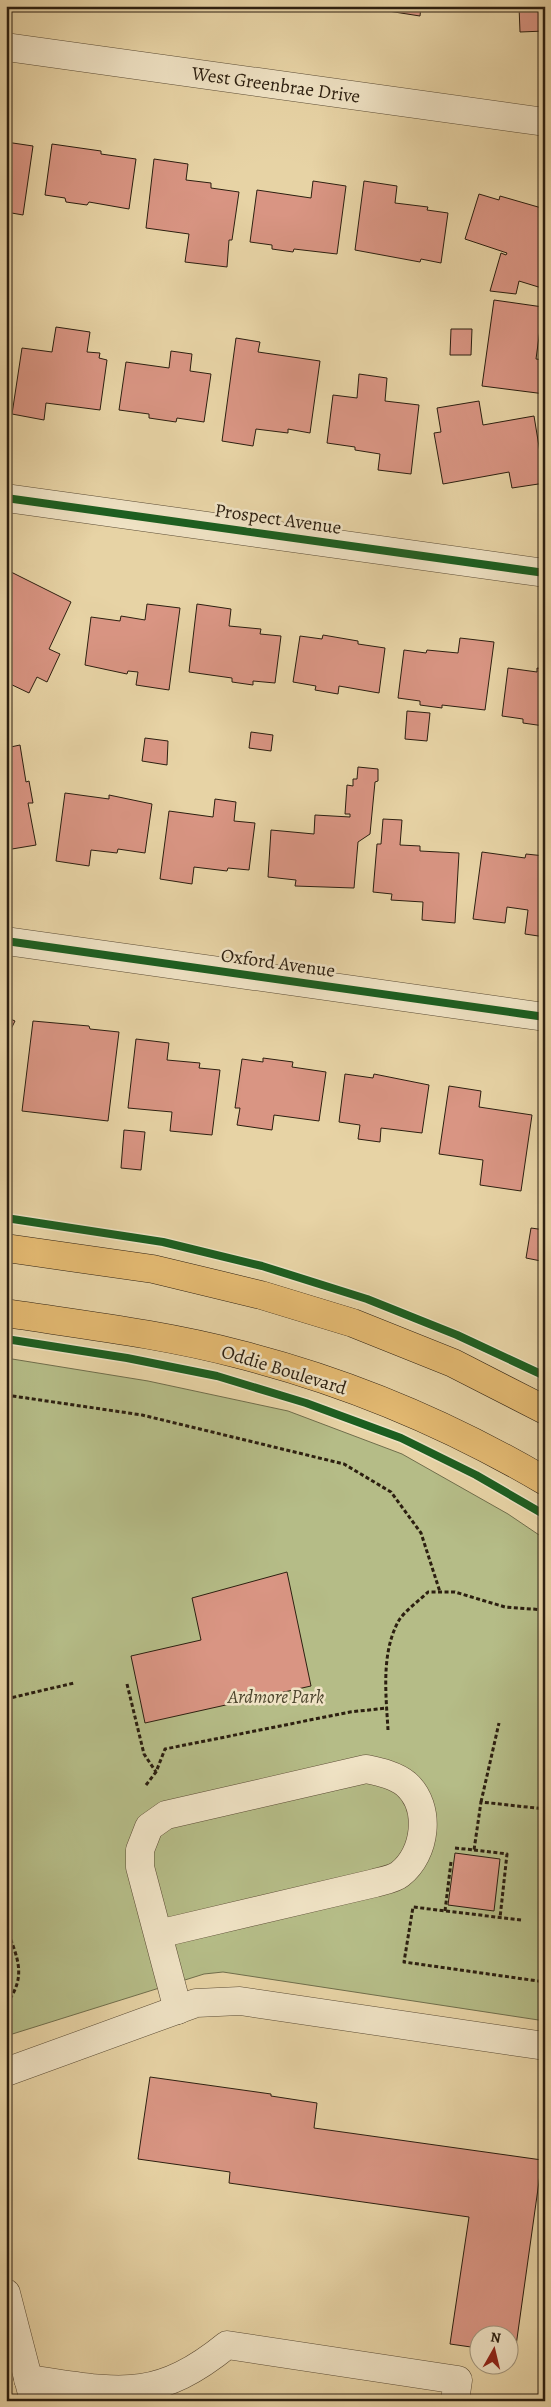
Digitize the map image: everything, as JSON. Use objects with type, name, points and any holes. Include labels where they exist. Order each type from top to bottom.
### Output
[{"type":"main road","points":[[6,1248],[153,1269],[262,1295],[362,1327],[453,1364],[545,1410]]},
{"type":"main road","name":"Oddie Boulevard","points":[[6,1313],[159,1336],[238,1354],[326,1381],[427,1419],[545,1481]]},
{"type":"street","name":"West Greenbrae Drive","points":[[6,47],[545,122]]},
{"type":"street","name":"Prospect Avenue","points":[[6,498],[545,573]]},
{"type":"street","name":"Oxford Avenue","points":[[6,941],[545,1017]]},
{"type":"street","points":[[158,1934],[374,1883],[399,1875],[413,1860],[422,1843],[422,1819],[419,1802],[406,1785],[388,1774],[366,1769],[166,1815],[149,1827],[140,1850],[140,1867],[178,2010]]},
{"type":"street","points":[[6,2072],[196,2004],[240,2001],[545,2046]]},
{"type":"street","points":[[6,2293],[31,2390],[112,2390],[145,2395],[209,2360],[227,2345],[458,2380],[455,2401]]},
{"type":"path","points":[[6,1395],[142,1415],[344,1464],[391,1492],[421,1533],[440,1592]]},
{"type":"path","points":[[388,1730],[388,1653],[398,1622],[428,1592],[455,1592],[505,1607],[545,1610]]},
{"type":"path","points":[[6,1699],[74,1683]]},
{"type":"path","points":[[127,1684],[144,1754],[156,1772]]},
{"type":"path","points":[[141,1791],[156,1772],[165,1749],[350,1712],[387,1708]]},
{"type":"path","points":[[474,1850],[481,1802],[499,1724]]},
{"type":"path","points":[[481,1802],[545,1809]]},
{"type":"path","points":[[445,1911],[453,1848],[508,1854],[500,1918]]},
{"type":"path","points":[[521,1920],[413,1907],[404,1962],[545,1982]]},
{"type":"path","points":[[6,1928],[19,1966],[16,1992],[6,2004]]},
{"type":"green space","name":"Ardmore Park","points":[[6,1358],[148,1381],[288,1411],[402,1454],[508,1514],[545,1539],[545,2021],[223,1972],[204,1974],[6,2036]]},
{"type":"building","points":[[389,6],[421,6],[420,16],[388,11]]},
{"type":"building","points":[[519,6],[545,6],[545,31],[520,32]]},
{"type":"building","points":[[6,142],[33,146],[23,215],[6,212]]},
{"type":"building","points":[[52,144],[101,151],[101,154],[136,159],[129,209],[89,202],[87,205],[66,202],[65,198],[45,195]]},
{"type":"building","points":[[154,159],[188,164],[186,180],[211,183],[211,188],[239,192],[232,240],[229,240],[227,267],[185,262],[189,234],[146,228]]},
{"type":"building","points":[[313,181],[346,186],[337,254],[294,249],[293,252],[272,249],[272,245],[250,242],[257,190],[311,198]]},
{"type":"building","points":[[364,181],[397,186],[395,203],[428,207],[427,210],[448,213],[441,263],[421,259],[420,262],[355,250]]},
{"type":"building","points":[[479,194],[499,200],[500,196],[545,209],[545,289],[519,281],[516,294],[490,291],[501,253],[506,255],[507,253],[465,239]]},
{"type":"building","points":[[494,300],[543,307],[536,359],[545,360],[545,394],[482,386]]},
{"type":"building","points":[[56,327],[90,332],[87,352],[100,353],[99,358],[107,360],[100,410],[46,403],[44,420],[12,414],[22,348],[52,352]]},
{"type":"building","points":[[451,329],[472,329],[471,355],[450,355]]},
{"type":"building","points":[[236,338],[260,342],[258,352],[320,361],[310,433],[288,429],[288,433],[256,429],[253,446],[222,441]]},
{"type":"building","points":[[171,351],[192,354],[190,371],[211,374],[204,422],[177,418],[176,422],[149,418],[149,414],[119,410],[126,362],[169,368]]},
{"type":"building","points":[[359,374],[387,378],[385,401],[419,405],[411,474],[378,470],[380,454],[355,450],[355,447],[327,443],[333,395],[357,398]]},
{"type":"building","points":[[479,401],[483,425],[534,416],[545,483],[512,488],[509,472],[443,484],[434,433],[441,432],[437,408]]},
{"type":"building","points":[[9,571],[71,602],[49,649],[60,654],[47,682],[37,677],[29,693],[6,682],[6,617],[10,610],[6,609],[6,576]]},
{"type":"building","points":[[147,604],[180,608],[169,690],[136,685],[138,672],[128,671],[127,674],[85,665],[91,617],[120,621],[121,616],[145,620]]},
{"type":"building","points":[[197,604],[231,609],[229,626],[261,629],[260,634],[281,636],[275,683],[253,681],[253,685],[232,682],[232,678],[189,672]]},
{"type":"building","points":[[323,635],[358,641],[358,644],[385,648],[379,693],[339,686],[338,694],[315,690],[316,686],[293,682],[300,636],[322,639]]},
{"type":"building","points":[[460,638],[494,642],[485,710],[442,705],[442,708],[420,705],[420,701],[398,698],[404,650],[426,653],[427,650],[458,653]]},
{"type":"building","points":[[508,668],[537,672],[537,668],[545,669],[545,751],[541,750],[544,726],[523,723],[523,719],[502,716]]},
{"type":"building","points":[[407,711],[430,713],[427,741],[405,739]]},
{"type":"building","points":[[251,732],[273,735],[271,751],[249,748]]},
{"type":"building","points":[[145,738],[168,741],[167,765],[142,761]]},
{"type":"building","points":[[20,745],[26,782],[29,781],[33,803],[28,803],[36,845],[6,850],[6,748]]},
{"type":"building","points":[[358,767],[378,769],[378,781],[375,782],[370,834],[358,842],[354,888],[295,886],[296,880],[268,877],[271,830],[314,834],[315,815],[350,817],[350,814],[345,814],[347,785],[353,786],[353,779],[357,779]]},
{"type":"building","points":[[65,793],[109,799],[109,795],[152,804],[145,853],[118,849],[117,853],[91,850],[89,866],[56,861]]},
{"type":"building","points":[[215,799],[236,802],[234,821],[255,823],[249,870],[228,868],[227,871],[194,867],[192,884],[160,879],[169,811],[213,817]]},
{"type":"building","points":[[383,819],[402,820],[400,845],[420,846],[420,851],[459,853],[455,923],[422,920],[423,902],[391,900],[392,894],[373,892],[377,844],[381,844]]},
{"type":"building","points":[[482,852],[525,858],[526,854],[545,856],[545,937],[525,934],[528,910],[507,907],[505,923],[473,919]]},
{"type":"building","points":[[6,1017],[15,1021],[6,1039]]},
{"type":"building","points":[[33,1021],[89,1026],[90,1029],[119,1032],[108,1121],[22,1111]]},
{"type":"building","points":[[136,1039],[169,1043],[167,1060],[200,1063],[199,1068],[220,1070],[212,1135],[170,1131],[172,1112],[128,1108]]},
{"type":"building","points":[[263,1058],[293,1062],[292,1067],[326,1072],[319,1121],[274,1115],[272,1130],[237,1125],[240,1108],[235,1108],[242,1059],[263,1062]]},
{"type":"building","points":[[345,1074],[373,1078],[374,1074],[429,1085],[422,1133],[381,1128],[380,1142],[358,1139],[360,1125],[339,1122]]},
{"type":"building","points":[[449,1086],[481,1091],[479,1107],[532,1115],[521,1191],[480,1185],[483,1160],[439,1154]]},
{"type":"building","points":[[124,1130],[145,1132],[141,1170],[121,1168]]},
{"type":"building","points":[[531,1228],[545,1230],[541,1261],[526,1258]]},
{"type":"building","points":[[287,1572],[311,1686],[145,1723],[131,1656],[201,1640],[192,1598]]},
{"type":"building","points":[[455,1853],[500,1859],[494,1911],[448,1905]]},
{"type":"building","points":[[150,2077],[271,2094],[271,2096],[317,2103],[314,2128],[542,2160],[518,2332],[518,2324],[468,2324],[468,2347],[450,2344],[469,2217],[229,2183],[230,2172],[138,2159]]},
{"type":"cycle path","points":[[6,498],[545,573]]},
{"type":"cycle path","points":[[6,941],[545,1017]]},
{"type":"cycle path","points":[[6,1218],[163,1242],[262,1266],[367,1299],[457,1335],[545,1376]]},
{"type":"cycle path","points":[[6,1339],[127,1358],[217,1376],[306,1403],[401,1438],[476,1475],[545,1515]]}]
